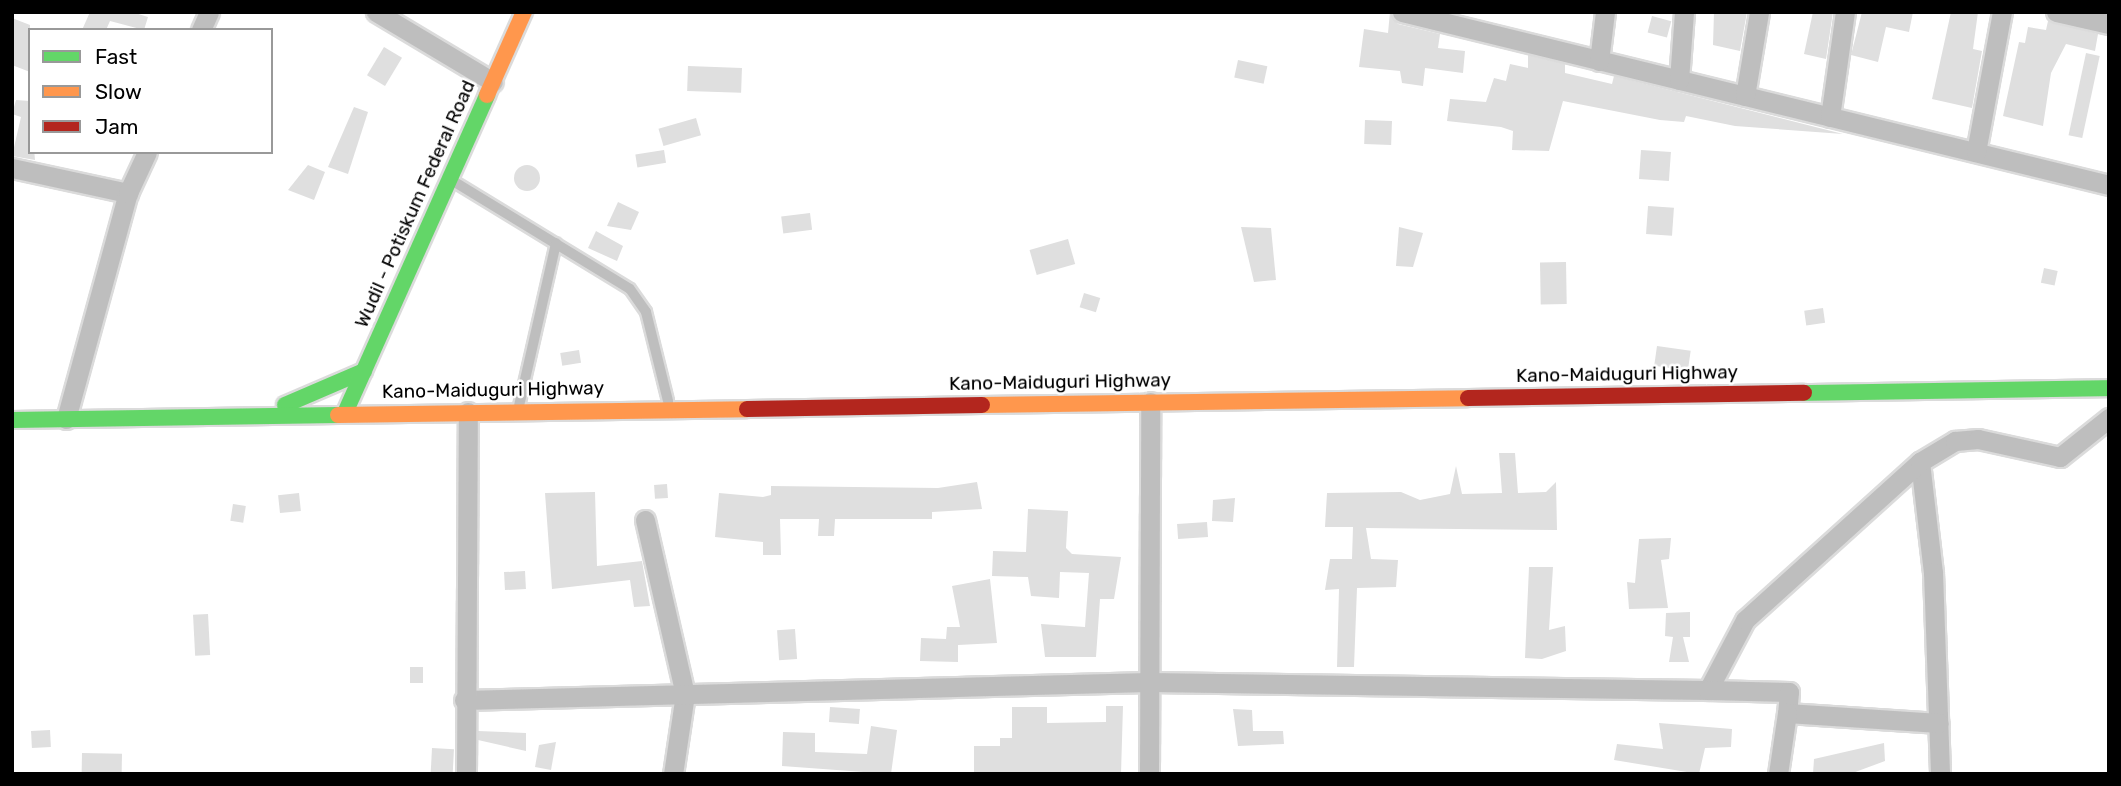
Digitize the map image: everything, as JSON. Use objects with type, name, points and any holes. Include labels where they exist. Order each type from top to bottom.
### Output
[{"type":"main road","name":"Wudil - Potiskum Federal Road","points":[[345,413],[524,12]]},
{"type":"main road","points":[[254,415],[367,365],[383,376]]},
{"type":"main road","name":"Kano-Maiduguri Highway","points":[[12,420],[2109,388]]},
{"type":"main road","points":[[398,395],[418,412]]},
{"type":"street","points":[[202,28],[209,12]]},
{"type":"street","points":[[376,12],[492,82]]},
{"type":"street","points":[[1402,12],[1433,16],[1599,61],[2109,185]]},
{"type":"street","points":[[1599,61],[1605,12]]},
{"type":"street","points":[[1679,80],[1684,12]]},
{"type":"street","points":[[1745,96],[1759,12]]},
{"type":"street","points":[[1830,117],[1845,12]]},
{"type":"street","points":[[1976,152],[2002,12]]},
{"type":"street","points":[[2056,12],[2109,24]]},
{"type":"street","points":[[66,419],[128,193],[146,154]]},
{"type":"street","points":[[12,167],[128,193]]},
{"type":"street","points":[[1149,774],[1150,402]]},
{"type":"street","points":[[466,774],[464,700],[468,412]]},
{"type":"street","points":[[1708,690],[1745,620],[1920,462],[1955,441],[1978,439],[2060,457],[2109,418]]},
{"type":"street","points":[[1920,462],[1939,723],[1940,774]]},
{"type":"street","points":[[645,520],[685,694],[673,774]]},
{"type":"street","points":[[464,700],[1149,682],[1789,692],[1778,774]]},
{"type":"street","points":[[1787,713],[1939,723]]},
{"type":"lane","points":[[449,179],[630,289],[646,312],[670,409]]},
{"type":"lane","points":[[518,411],[556,243]]},
{"type":"building","points":[[90,12],[132,12],[148,17],[145,28],[110,21],[107,28],[83,28]]},
{"type":"building","points":[[1390,12],[1398,24],[1440,34],[1438,48],[1465,51],[1463,73],[1425,68],[1423,86],[1402,83],[1400,71],[1359,67],[1364,29],[1388,33]]},
{"type":"building","points":[[1714,12],[1747,12],[1740,51],[1713,45]]},
{"type":"building","points":[[1813,12],[1833,12],[1826,59],[1804,54]]},
{"type":"building","points":[[1862,12],[1913,12],[1909,32],[1886,27],[1878,62],[1851,55]]},
{"type":"building","points":[[1951,12],[1978,12],[1973,49],[1982,51],[1972,108],[1932,99]]},
{"type":"building","points":[[1652,16],[1671,21],[1667,38],[1648,32]]},
{"type":"building","points":[[12,18],[30,25],[30,28],[28,71],[12,65]]},
{"type":"building","points":[[2048,21],[2098,34],[2095,51],[2066,44],[2051,73],[2043,126],[2003,116],[2019,42],[2025,43],[2028,27],[2046,30]]},
{"type":"building","points":[[384,47],[402,58],[385,86],[367,75]]},
{"type":"building","points":[[2086,53],[2100,56],[2082,138],[2069,135]]},
{"type":"building","points":[[1528,55],[1565,64],[1565,73],[1612,84],[1614,76],[1843,134],[1735,126],[1686,116],[1684,122],[1660,120],[1563,101],[1549,151],[1512,150],[1513,131],[1501,127],[1447,121],[1450,99],[1486,102],[1494,78],[1506,81],[1510,64],[1528,68]]},
{"type":"building","points":[[1238,60],[1267,66],[1264,84],[1234,78]]},
{"type":"building","points":[[688,66],[742,68],[741,93],[687,91]]},
{"type":"building","points":[[16,100],[28,101],[28,154],[34,154],[35,160],[12,156],[21,117],[12,114]]},
{"type":"building","points":[[354,107],[368,112],[348,174],[328,167]]},
{"type":"building","points":[[696,118],[701,135],[663,146],[659,129]]},
{"type":"building","points":[[1365,120],[1392,121],[1391,145],[1364,144]]},
{"type":"building","points":[[664,150],[666,163],[637,167],[635,155]]},
{"type":"building","points":[[1641,150],[1671,152],[1669,181],[1639,179]]},
{"type":"building","points":[[308,165],[325,172],[314,200],[288,190]]},
{"type":"building","points":[[527,165],[536,169],[540,178],[536,187],[527,191],[518,187],[514,178],[518,169]]},
{"type":"building","points":[[618,202],[639,212],[631,230],[607,226]]},
{"type":"building","points":[[1648,206],[1674,208],[1672,236],[1646,234]]},
{"type":"building","points":[[810,213],[812,230],[783,233],[781,217]]},
{"type":"building","points":[[1241,227],[1271,228],[1276,280],[1254,282]]},
{"type":"building","points":[[1399,227],[1423,233],[1413,267],[1396,266]]},
{"type":"building","points":[[596,231],[623,246],[617,261],[588,248]]},
{"type":"building","points":[[1068,239],[1075,264],[1037,275],[1030,250]]},
{"type":"building","points":[[1540,262],[1566,262],[1567,304],[1541,304]]},
{"type":"building","points":[[2044,268],[2058,271],[2055,286],[2041,283]]},
{"type":"building","points":[[1084,293],[1100,298],[1096,312],[1080,307]]},
{"type":"building","points":[[1823,308],[1825,323],[1806,325],[1804,311]]},
{"type":"building","points":[[1657,346],[1691,351],[1688,371],[1654,366]]},
{"type":"building","points":[[579,350],[581,363],[562,366],[560,353]]},
{"type":"building","points":[[1499,453],[1515,453],[1518,493],[1546,492],[1556,482],[1557,530],[1366,528],[1371,559],[1398,560],[1396,587],[1357,588],[1354,667],[1337,667],[1339,589],[1325,590],[1330,559],[1352,559],[1353,527],[1325,527],[1327,493],[1401,492],[1420,500],[1450,494],[1456,466],[1462,494],[1502,493]]},
{"type":"building","points":[[977,482],[982,509],[932,512],[932,519],[835,519],[834,536],[818,536],[819,519],[780,519],[781,555],[763,555],[763,542],[715,537],[719,493],[763,497],[771,495],[771,486],[938,488]]},
{"type":"building","points":[[667,484],[668,498],[655,499],[654,485]]},
{"type":"building","points":[[595,492],[597,566],[642,561],[650,606],[634,607],[630,580],[552,589],[545,493]]},
{"type":"building","points":[[299,493],[301,511],[280,513],[278,495]]},
{"type":"building","points":[[1235,498],[1233,522],[1212,521],[1213,500]]},
{"type":"building","points":[[233,504],[246,506],[243,523],[230,521]]},
{"type":"building","points":[[1028,509],[1068,511],[1066,548],[1072,554],[1121,557],[1114,599],[1100,599],[1096,657],[1045,657],[1041,624],[1085,627],[1089,573],[1060,572],[1059,598],[1031,596],[1028,577],[992,576],[993,551],[1026,552]]},
{"type":"building","points":[[1207,522],[1208,537],[1178,539],[1177,524]]},
{"type":"building","points":[[1671,538],[1669,559],[1661,560],[1668,608],[1629,609],[1627,582],[1635,583],[1639,539]]},
{"type":"building","points":[[1529,567],[1553,567],[1549,630],[1565,626],[1566,651],[1542,659],[1525,658]]},
{"type":"building","points":[[525,571],[526,589],[505,590],[504,572]]},
{"type":"building","points":[[990,579],[997,643],[958,645],[958,662],[920,661],[921,638],[946,639],[947,627],[960,627],[952,586]]},
{"type":"building","points":[[1690,612],[1690,637],[1683,637],[1689,662],[1669,662],[1673,637],[1665,636],[1666,613]]},
{"type":"building","points":[[208,614],[210,655],[195,656],[193,615]]},
{"type":"building","points":[[795,629],[797,659],[779,660],[777,630]]},
{"type":"building","points":[[410,667],[423,667],[423,683],[410,683]]},
{"type":"building","points":[[1106,706],[1123,706],[1121,774],[974,774],[974,746],[1000,746],[1000,738],[1012,738],[1012,707],[1047,707],[1047,723],[1106,722]]},
{"type":"building","points":[[830,707],[860,709],[859,724],[829,722]]},
{"type":"building","points":[[1233,709],[1252,710],[1253,731],[1283,731],[1284,744],[1238,746]]},
{"type":"building","points":[[1659,723],[1732,729],[1731,747],[1705,748],[1699,774],[1614,760],[1617,744],[1663,749]]},
{"type":"building","points":[[871,726],[897,730],[891,774],[782,766],[783,732],[815,733],[815,752],[867,754]]},
{"type":"building","points":[[50,730],[51,747],[32,748],[31,731]]},
{"type":"building","points":[[478,731],[526,733],[526,751],[478,740]]},
{"type":"building","points":[[556,742],[551,770],[535,767],[539,745]]},
{"type":"building","points":[[1884,743],[1885,761],[1850,774],[1813,774],[1814,759]]},
{"type":"building","points":[[432,748],[454,749],[453,774],[431,774]]},
{"type":"building","points":[[82,753],[122,754],[122,774],[82,774]]},
{"type":"traffic: fast","points":[[345,413],[487,95]]},
{"type":"traffic: fast","points":[[285,405],[364,371]]},
{"type":"traffic: fast","points":[[1804,393],[2109,388]]},
{"type":"traffic: fast","points":[[12,420],[338,415]]},
{"type":"traffic: slow","points":[[487,95],[524,12]]},
{"type":"traffic: slow","points":[[982,405],[1468,398]]},
{"type":"traffic: slow","points":[[338,415],[747,409]]},
{"type":"traffic: jam","points":[[1468,398],[1804,393]]},
{"type":"traffic: jam","points":[[747,409],[982,405]]}]
